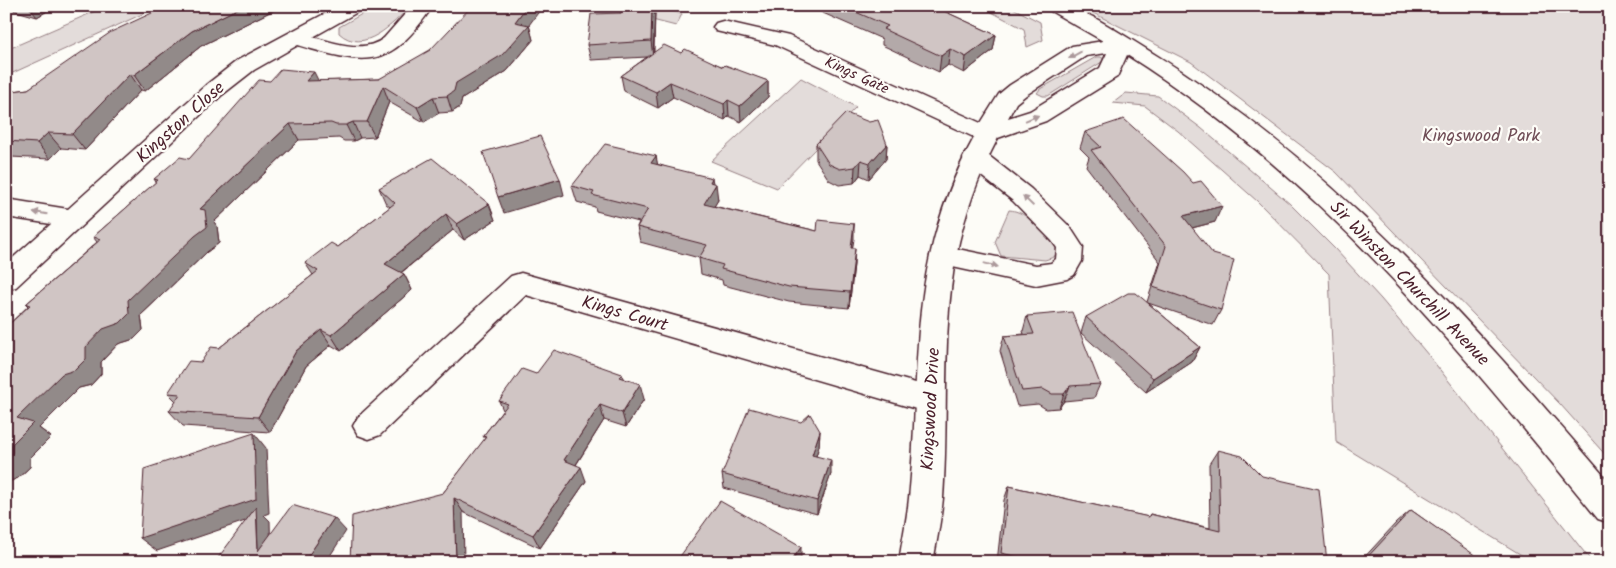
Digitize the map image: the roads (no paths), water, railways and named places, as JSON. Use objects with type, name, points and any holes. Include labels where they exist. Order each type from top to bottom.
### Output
[{"type":"street","name":"Kingston Close","points":[[6,280],[16,260],[74,219],[214,90],[246,65],[354,6]]},
{"type":"street","points":[[296,38],[362,54],[374,52],[386,47],[423,6]]},
{"type":"street","name":"Sir Winston Churchill Avenue","points":[[1056,6],[1122,44],[1194,90],[1257,137],[1308,179],[1402,269],[1490,366],[1610,508]]},
{"type":"street","name":"Kings Gate","points":[[723,27],[782,40],[981,146]]},
{"type":"street","points":[[943,256],[1036,275],[1057,272],[1070,261],[1070,247],[1061,234],[1022,195],[981,146],[1038,116],[1110,72],[1122,44]]},
{"type":"street","name":"Kingswood Drive","points":[[916,562],[926,499],[935,319],[943,256],[958,204],[981,146],[1007,99],[1018,90],[1080,51],[1122,44]]},
{"type":"street","points":[[6,208],[74,219]]},
{"type":"street","name":"Kings Court","points":[[369,426],[521,283],[930,400]]},
{"type":"park label","name":"Kingswood Park","points":[[1481,135]]}]
